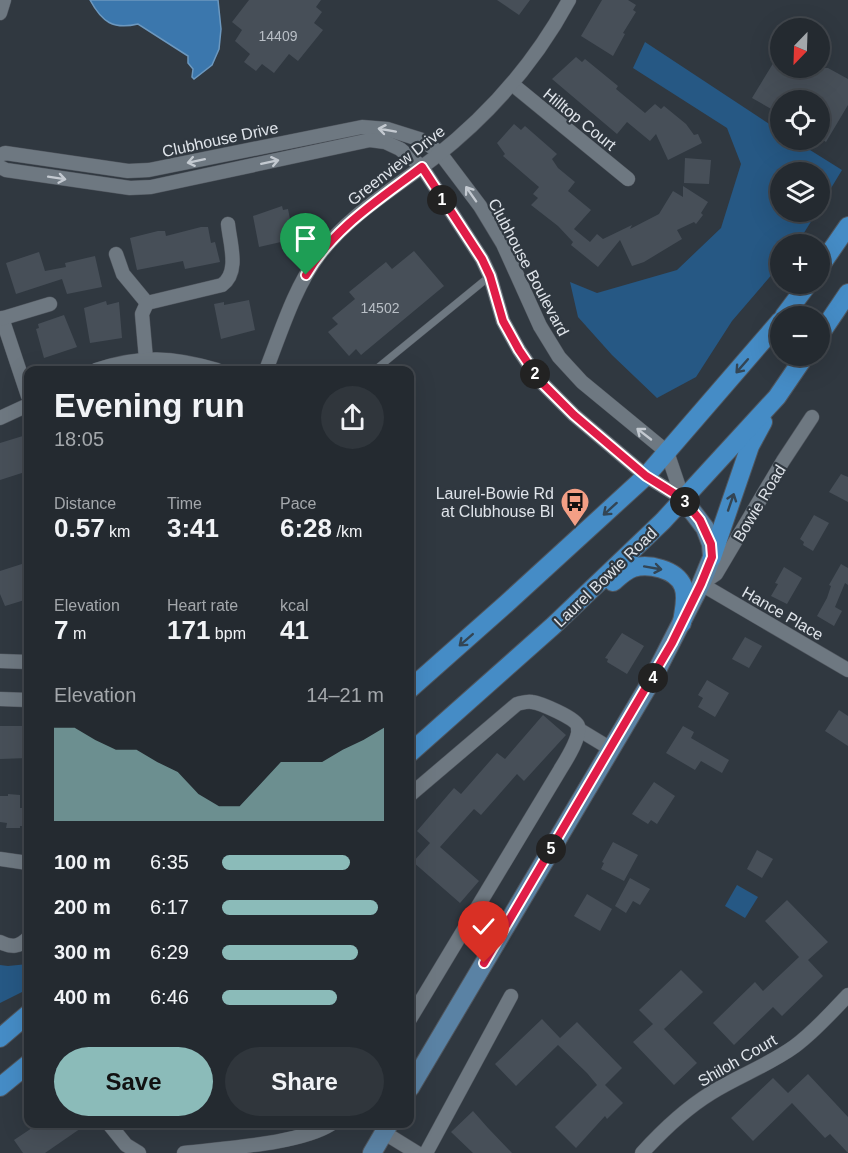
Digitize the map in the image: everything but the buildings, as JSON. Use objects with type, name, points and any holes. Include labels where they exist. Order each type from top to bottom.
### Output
[{"type":"main road","points":[[830,252],[848,226]]},
{"type":"main road","points":[[830,320],[848,293]]},
{"type":"main road","points":[[414,685],[646,476],[770,333]]},
{"type":"main road","name":"Laurel Bowie Road","points":[[414,749],[553,626],[683,499],[777,397],[799,366]]},
{"type":"main road","points":[[712,557],[750,446],[777,397]]},
{"type":"main road","points":[[553,626],[565,625],[574,620],[617,579],[631,569],[640,566],[661,569],[678,578],[685,595],[681,623]]},
{"type":"main road","points":[[0,1038],[24,1017]]},
{"type":"main road","points":[[0,1087],[24,1067]]},
{"type":"street","points":[[0,13],[4,0]]},
{"type":"street","name":"Greenview Drive","points":[[268,366],[306,275],[320,254],[345,226],[440,153],[512,84],[543,44],[569,0]]},
{"type":"street","name":"Hilltop Court","points":[[512,84],[628,179]]},
{"type":"street","name":"Clubhouse Drive","points":[[0,155],[5,153],[128,171],[149,170],[362,128],[387,129],[422,140],[440,153]]},
{"type":"street","name":"Clubhouse Drive","points":[[0,167],[6,170],[104,185],[130,188],[151,187],[370,140],[385,142],[400,149],[422,167]]},
{"type":"street","name":"Clubhouse Boulevard","points":[[440,153],[480,206],[503,244],[540,326],[559,357],[582,382],[667,452]]},
{"type":"street","points":[[422,167],[438,194],[470,238],[490,276],[503,321],[540,381],[574,415],[646,476],[683,499]]},
{"type":"street","points":[[144,308],[222,285],[227,281],[233,271],[228,224]]},
{"type":"street","points":[[116,254],[123,274],[144,308],[146,358]]},
{"type":"street","points":[[24,384],[1,318],[50,304]]},
{"type":"street","points":[[111,366],[146,358],[181,361],[201,366]]},
{"type":"street","points":[[0,418],[24,407]]},
{"type":"street","name":"Bowie Road","points":[[701,584],[716,574],[812,417]]},
{"type":"street","points":[[667,452],[683,499]]},
{"type":"street","name":"Bowie Road","points":[[414,1077],[653,678],[701,584],[712,557],[711,544],[705,528],[683,499]]},
{"type":"street","name":"Hance Place","points":[[701,584],[848,670]]},
{"type":"street","points":[[0,661],[24,662]]},
{"type":"street","points":[[0,699],[24,700]]},
{"type":"street","points":[[414,792],[509,710],[521,703],[538,703],[576,722],[578,729],[575,742],[560,770],[414,1012]]},
{"type":"street","points":[[578,729],[610,749]]},
{"type":"street","points":[[0,859],[24,862]]},
{"type":"street","points":[[0,942],[14,946],[24,942]]},
{"type":"street","name":"Shiloh Court","points":[[642,1153],[676,1118],[693,1105],[713,1091],[793,1047],[813,1032],[848,995]]},
{"type":"street","points":[[426,1153],[511,996]]},
{"type":"street","points":[[113,1128],[126,1145],[139,1153]]},
{"type":"street","points":[[184,1153],[292,1138],[323,1128]]},
{"type":"street","points":[[372,1153],[386,1128],[417,1153]]},
{"type":"lane","points":[[380,366],[490,276]]},
{"type":"shaded area","points":[[90,0],[218,0],[221,29],[219,49],[212,65],[194,79],[188,56],[138,24],[122,26],[109,22],[99,14]]},
{"type":"shaded area","points":[[645,42],[770,124],[770,150],[810,150],[829,162],[770,162],[770,222],[811,222],[803,234],[770,234],[770,277],[732,321],[696,377],[657,398],[612,355],[578,317],[570,282],[597,293],[677,270],[721,228],[741,164],[727,128],[633,68]]},
{"type":"shaded area","points":[[830,162],[842,170],[830,190]]},
{"type":"shaded area","points":[[737,885],[758,897],[745,918],[725,906]]},
{"type":"shaded area","points":[[24,964],[24,991],[0,1003],[0,965]]},
{"type":"place","name":"Laurel-Bowie Rd at Clubhouse Bl","points":[[575,528]]},
{"type":"route","points":[[306,275],[320,254],[345,226],[422,167],[482,259],[490,276],[503,321],[540,381],[574,415],[646,476],[683,499],[705,528],[711,544],[712,557],[672,643],[484,963]]}]
